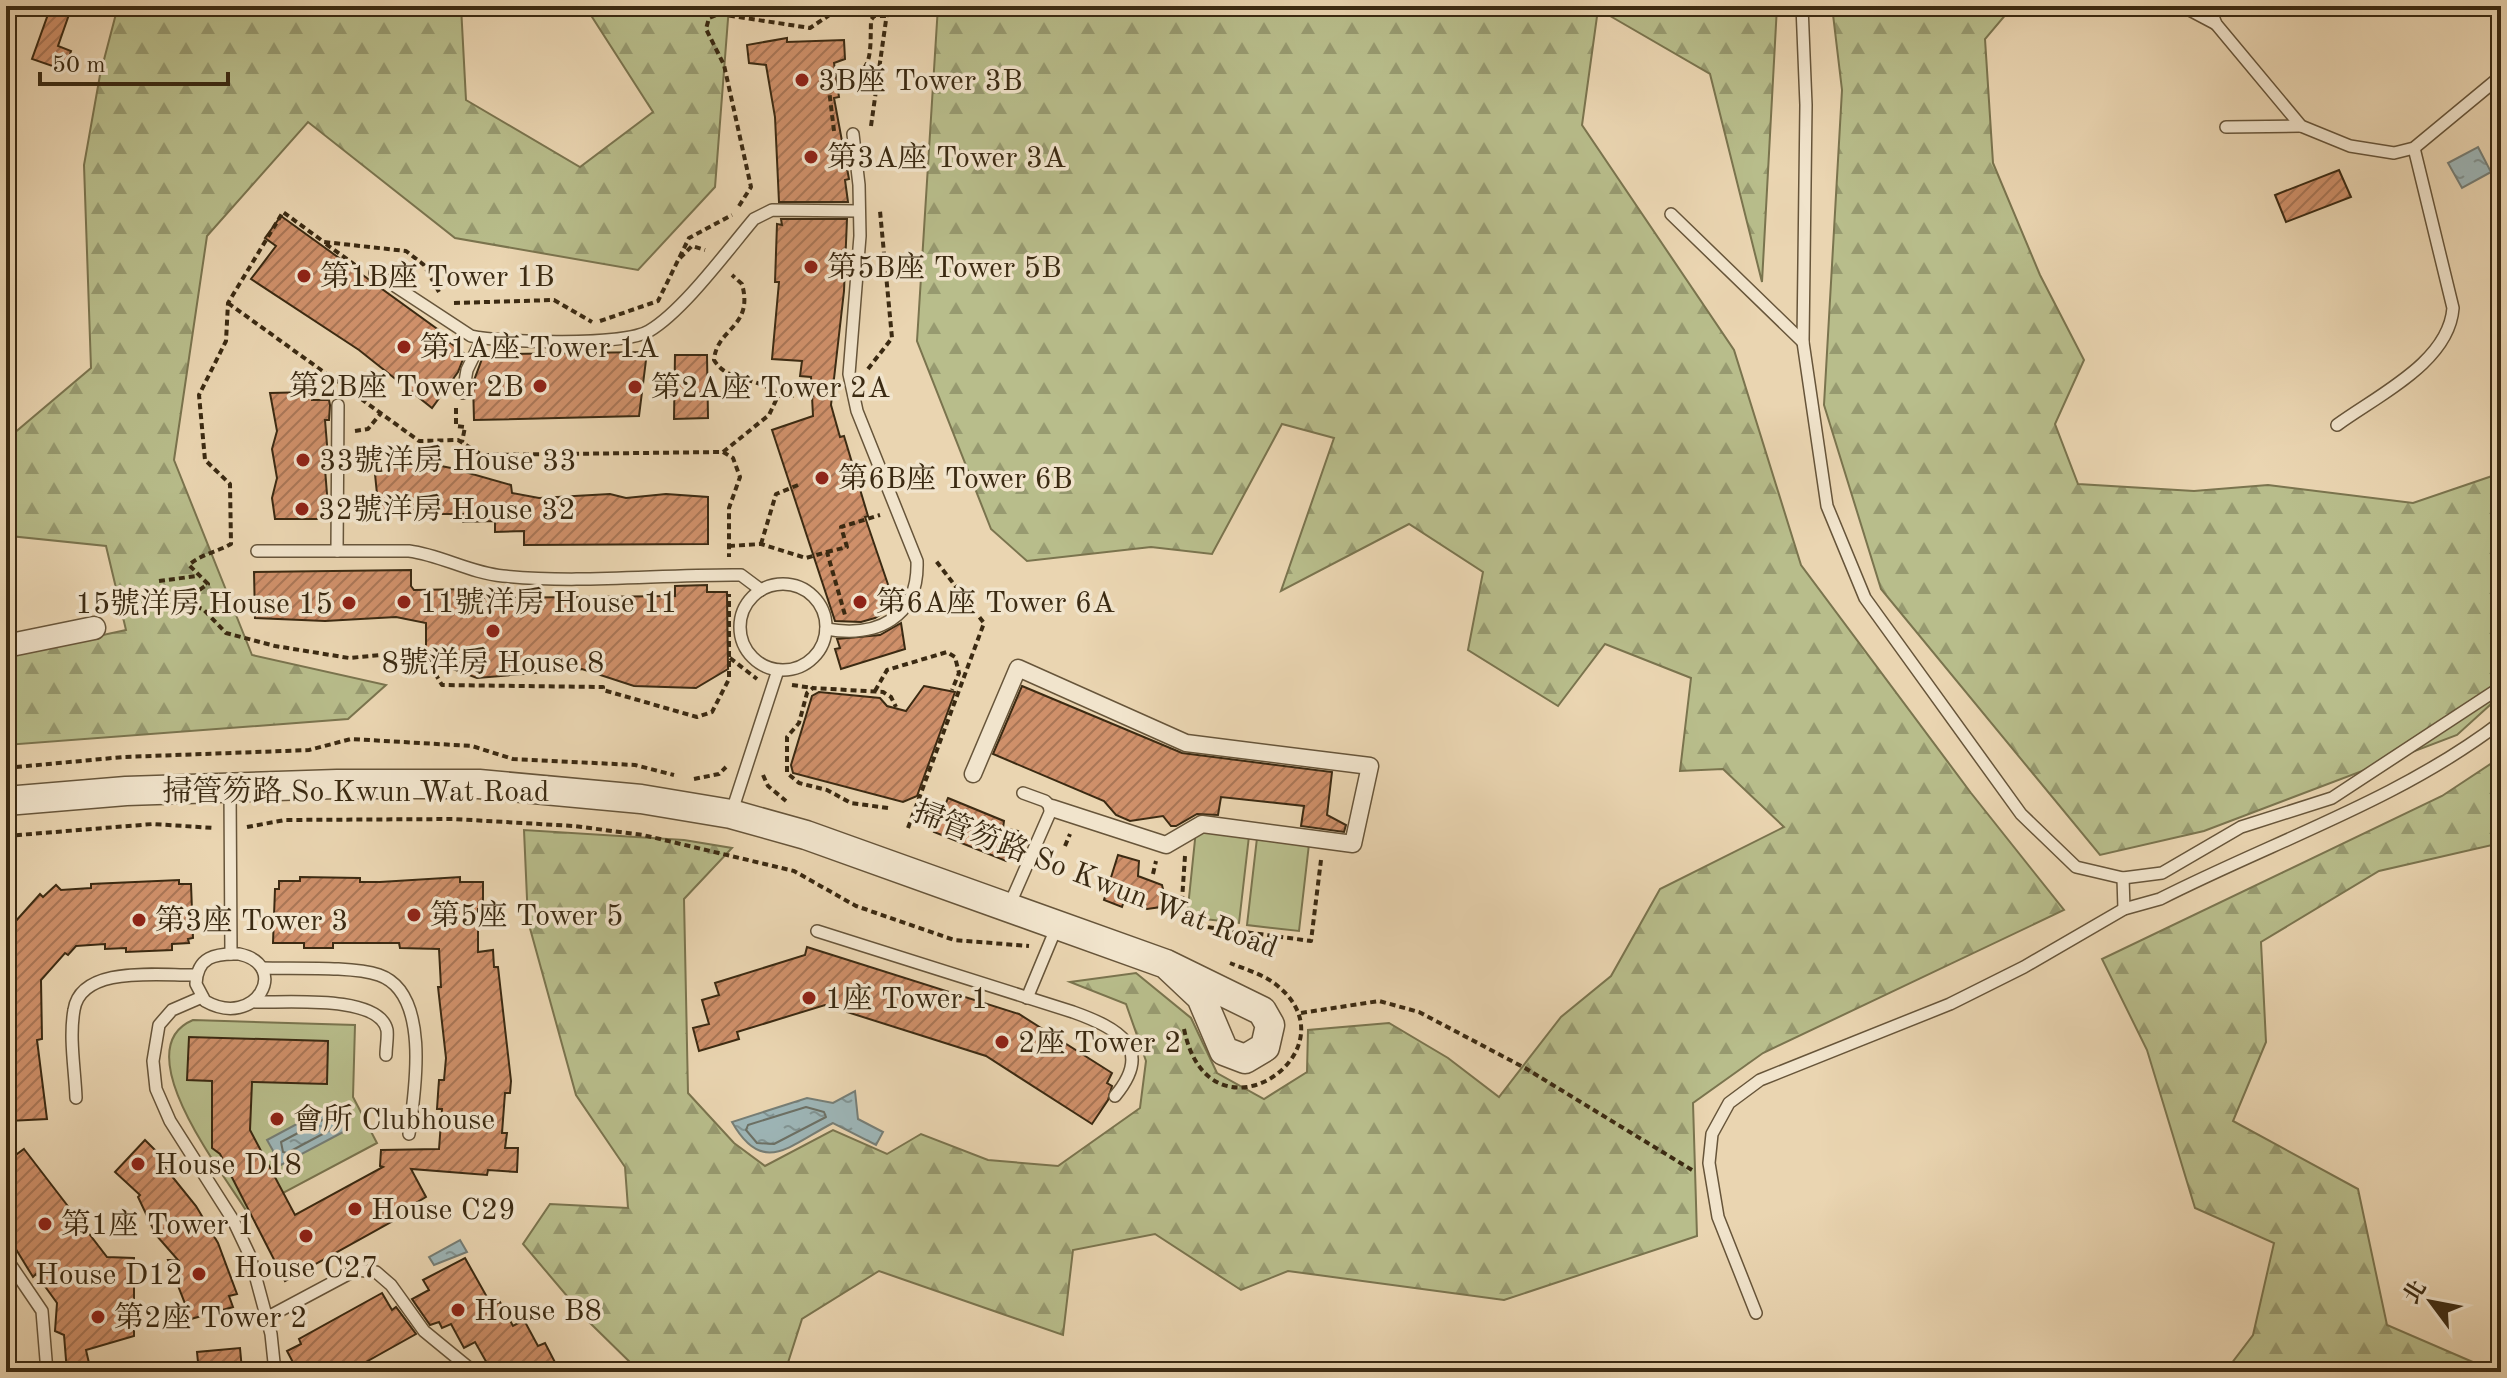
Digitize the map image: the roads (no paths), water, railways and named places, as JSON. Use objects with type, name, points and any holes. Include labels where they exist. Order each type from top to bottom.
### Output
[{"type":"street","points":[[6,646],[94,628]]},
{"type":"street","points":[[973,774],[1018,668],[1186,743],[1370,766],[1353,844],[1202,824],[1166,845],[1052,808]]},
{"type":"street","name":"掃管笏路 So Kwun Wat Road","points":[[6,801],[230,787],[509,786],[641,799],[731,814],[806,835],[1009,907],[1052,938],[1166,964]]},
{"type":"lane","points":[[1802,6],[1806,105],[1803,342],[1827,506],[1865,598],[2021,814],[2076,867],[2123,878],[2162,873],[2241,827],[2332,798],[2501,687]]},
{"type":"lane","points":[[2182,6],[2216,24]]},
{"type":"lane","points":[[2209,6],[2216,24],[2301,126]]},
{"type":"lane","points":[[2226,127],[2301,126],[2350,146],[2394,153],[2414,148],[2501,76]]},
{"type":"lane","points":[[826,629],[850,633],[869,631],[887,623],[914,593],[917,561],[857,411],[849,374],[859,211],[853,134]]},
{"type":"lane","points":[[2337,425],[2441,346],[2451,327],[2453,308],[2414,148]]},
{"type":"lane","points":[[375,273],[428,310],[471,336],[482,339],[637,337],[664,319],[754,219],[772,210],[859,211]]},
{"type":"lane","points":[[1671,214],[1803,342]]},
{"type":"lane","points":[[463,393],[467,370],[482,339]]},
{"type":"lane","points":[[337,551],[338,405]]},
{"type":"lane","points":[[257,551],[427,553],[485,573],[516,577],[741,575],[761,590]]},
{"type":"lane","points":[[773,584],[800,586],[820,603],[826,629],[824,641],[809,662],[797,668],[778,670],[751,656],[740,634],[744,609],[761,590],[773,584]]},
{"type":"lane","points":[[731,814],[778,670]]},
{"type":"lane","points":[[1756,1313],[1718,1217],[1709,1163],[1712,1134],[1729,1103],[1760,1080],[1950,1004],[2024,967],[2124,909],[2160,899],[2383,796],[2476,742],[2501,722]]},
{"type":"lane","points":[[230,787],[231,954]]},
{"type":"lane","points":[[1009,907],[1052,808],[1045,801],[1023,793]]},
{"type":"lane","points":[[2123,878],[2124,909]]},
{"type":"lane","points":[[817,931],[1093,1019],[1124,1038],[1131,1048],[1133,1070],[1115,1096]]},
{"type":"lane","points":[[1027,998],[1052,938]]},
{"type":"lane","points":[[386,1055],[387,1030],[362,1006],[255,1002],[237,1008],[222,1007],[202,997],[196,975],[206,959],[231,954],[248,956],[262,968],[372,973],[394,982],[412,1013],[415,1047],[409,1134]]},
{"type":"lane","points":[[255,1002],[264,986],[262,968]]},
{"type":"lane","points":[[76,1098],[74,1008],[84,989],[103,978],[196,975]]},
{"type":"lane","points":[[202,997],[172,1010],[159,1025],[153,1061],[156,1089],[170,1121],[233,1220],[250,1256],[268,1317],[275,1372]]},
{"type":"lane","points":[[6,1258],[42,1311],[47,1335],[47,1372]]},
{"type":"lane","points":[[268,1317],[356,1270],[376,1272],[391,1285],[424,1331],[474,1372]]},
{"type":"water","points":[[2478,147],[2491,172],[2462,188],[2448,163]]},
{"type":"water","points":[[855,1091],[858,1119],[883,1132],[876,1145],[833,1123],[790,1147],[766,1152],[743,1139],[732,1122],[807,1098],[833,1103]]},
{"type":"water","points":[[334,1104],[347,1130],[281,1165],[267,1140]]},
{"type":"water","points":[[460,1240],[467,1252],[434,1265],[429,1257]]},
{"type":"place","name":"3B座 Tower 3B","points":[[802,80]]},
{"type":"place","name":"第3A座 Tower 3A","points":[[811,157]]},
{"type":"place","name":"第5B座 Tower 5B","points":[[811,267]]},
{"type":"place","name":"第1B座 Tower 1B","points":[[304,276]]},
{"type":"place","name":"第1A座 Tower 1A","points":[[404,347]]},
{"type":"place","name":"第2B座 Tower 2B","points":[[540,386]]},
{"type":"place","name":"第2A座 Tower 2A","points":[[635,387]]},
{"type":"place","name":"33號洋房 House 33","points":[[303,460]]},
{"type":"place","name":"第6B座 Tower 6B","points":[[822,478]]},
{"type":"place","name":"32號洋房 House 32","points":[[302,509]]},
{"type":"place","name":"11號洋房 House 11","points":[[404,602]]},
{"type":"place","name":"第6A座 Tower 6A","points":[[860,602]]},
{"type":"place","name":"15號洋房 House 15","points":[[349,603]]},
{"type":"place","name":"8號洋房 House 8","points":[[493,631]]},
{"type":"place","name":"第5座 Tower 5","points":[[414,915]]},
{"type":"place","name":"第3座 Tower 3","points":[[139,920]]},
{"type":"place","name":"1座 Tower 1","points":[[809,998]]},
{"type":"place","name":"2座 Tower 2","points":[[1002,1042]]},
{"type":"place","name":"會所 Clubhouse","points":[[277,1119]]},
{"type":"place","name":"House D18","points":[[138,1164]]},
{"type":"place","name":"House C29","points":[[355,1209]]},
{"type":"place","name":"第1座 Tower 1","points":[[45,1224]]},
{"type":"place","name":"House C27","points":[[306,1236]]},
{"type":"place","name":"House D12","points":[[199,1274]]},
{"type":"place","name":"House B8","points":[[458,1310]]},
{"type":"place","name":"第2座 Tower 2","points":[[98,1317]]}]
